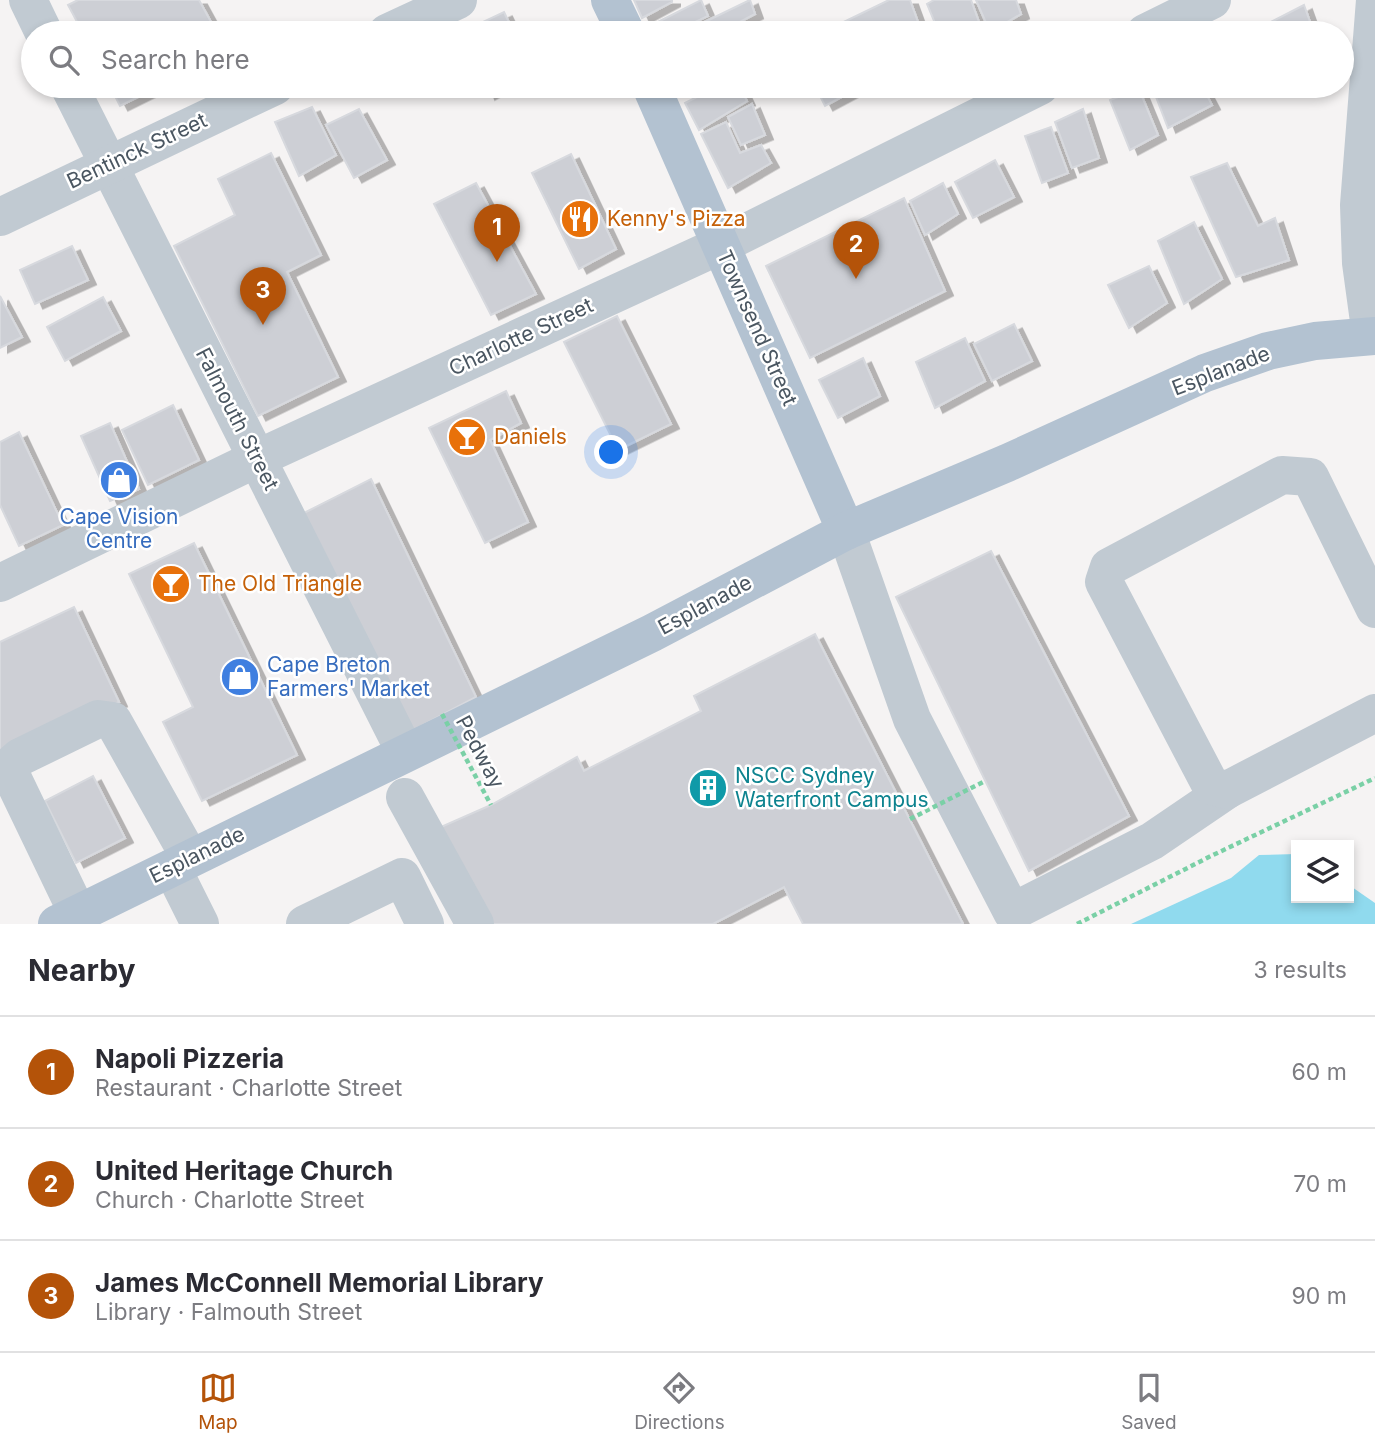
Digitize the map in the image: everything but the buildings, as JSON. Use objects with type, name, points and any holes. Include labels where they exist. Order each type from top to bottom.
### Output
[{"type":"main road","points":[[611,0],[621,21]]},
{"type":"main road","name":"Townsend Street","points":[[656,98],[846,531]]},
{"type":"main road","name":"Esplanade","points":[[68,919],[652,632],[846,531],[1007,463],[1205,373],[1268,351],[1315,341],[1373,336]]},
{"type":"street","points":[[28,0],[38,21]]},
{"type":"street","points":[[413,21],[458,0]]},
{"type":"street","points":[[1169,21],[1212,0]]},
{"type":"street","points":[[1373,336],[1361,263],[1359,205],[1375,0]]},
{"type":"street","name":"Falmouth Street","points":[[75,98],[405,752]]},
{"type":"street","name":"Bentinck Street","points":[[0,217],[249,98]]},
{"type":"street","name":"Charlotte Street","points":[[0,583],[258,458],[721,245],[1016,98]]},
{"type":"street","points":[[1227,790],[1211,786],[1199,764],[1104,582],[1109,567],[1282,475],[1310,477],[1375,610]]},
{"type":"street","points":[[846,531],[912,719],[1012,912],[1152,841],[1227,790],[1375,713]]},
{"type":"street","points":[[68,919],[13,779],[11,765],[20,757],[98,719],[113,721],[121,733],[181,863],[200,924]]},
{"type":"street","points":[[405,797],[473,923]]},
{"type":"street","points":[[305,924],[402,877],[425,924]]},
{"type":"path","name":"Pedway","points":[[442,713],[491,805]]},
{"type":"path","points":[[1077,924],[1211,856],[1375,778]]},
{"type":"path","points":[[910,819],[985,781]]},
{"type":"water","points":[[1291,854],[1291,903],[1354,903],[1354,888],[1375,903],[1375,924],[1131,924],[1231,878],[1259,855]]},
{"type":"place","name":"Kenny's Pizza","points":[[580,219]]},
{"type":"place","name":"Napoli Pizzeria","points":[[497,262]]},
{"type":"place","name":"United Heritage Church","points":[[856,279]]},
{"type":"place","name":"James McConnell Memorial Library","points":[[263,325]]},
{"type":"place","name":"Daniels","points":[[467,437]]},
{"type":"place","name":"Cape Vision Centre","points":[[119,480]]},
{"type":"place","name":"The Old Triangle","points":[[171,584]]},
{"type":"place","name":"Cape Breton Farmers' Market","points":[[240,677]]},
{"type":"place","name":"NSCC Sydney Waterfront Campus","points":[[708,788]]}]
